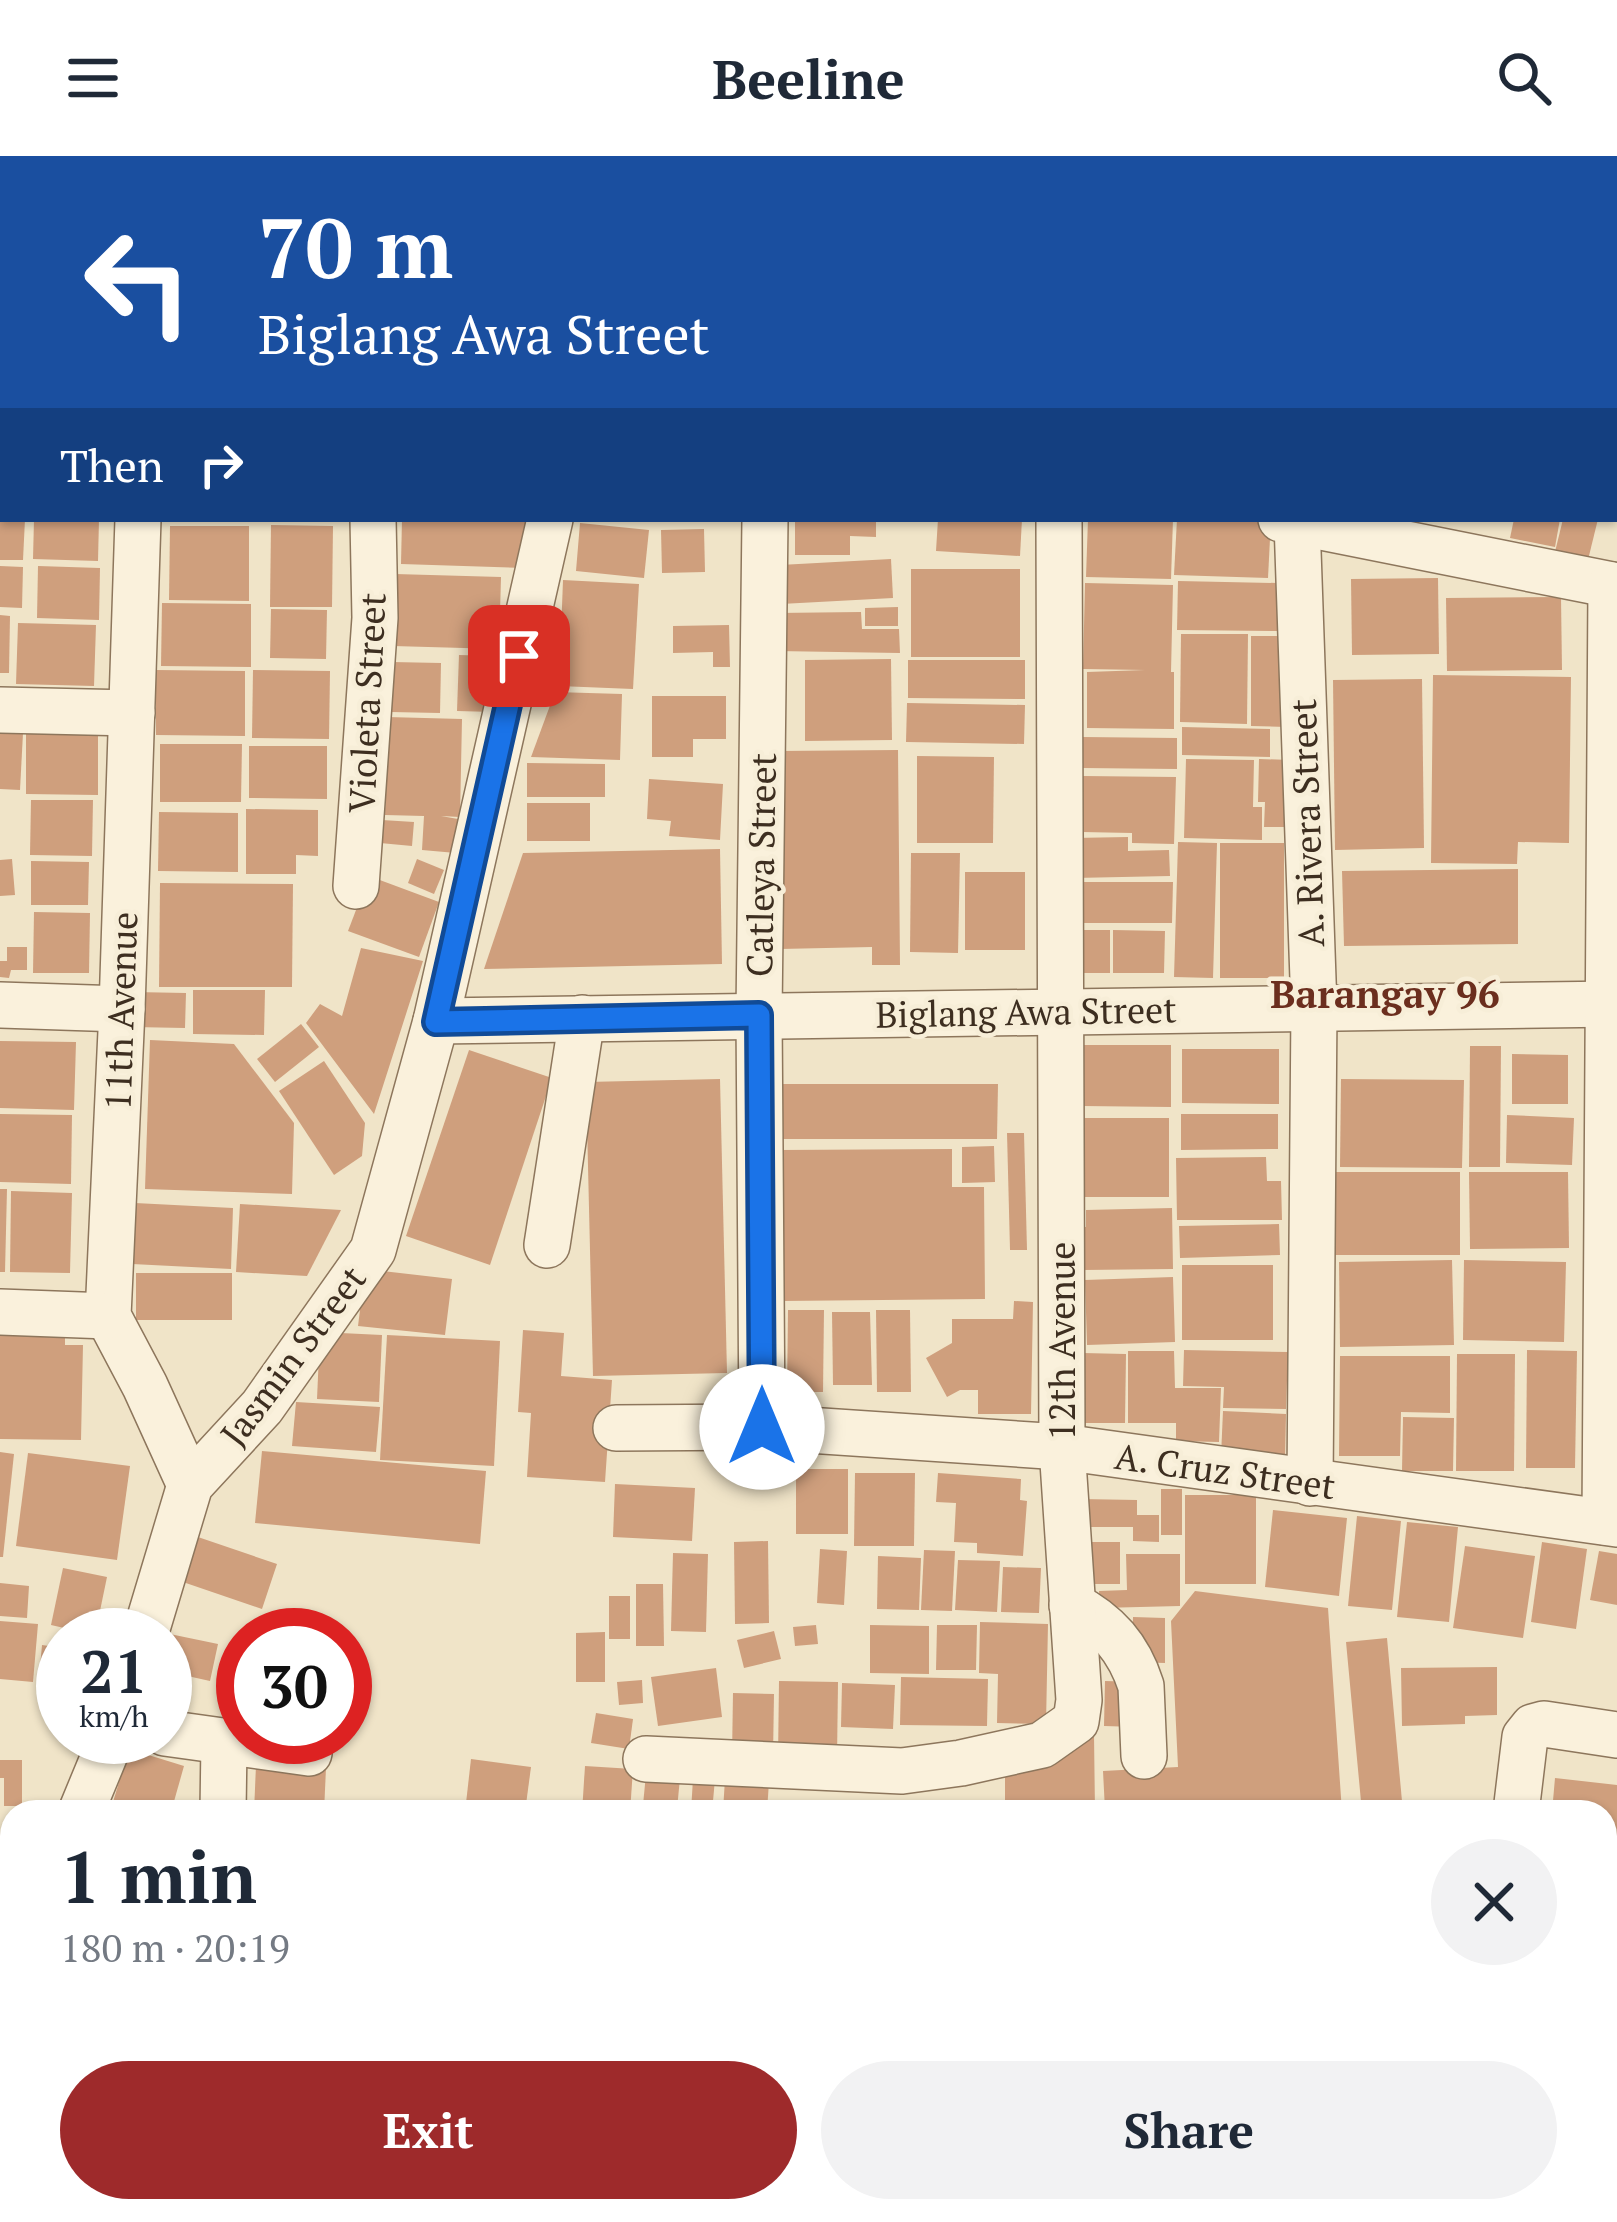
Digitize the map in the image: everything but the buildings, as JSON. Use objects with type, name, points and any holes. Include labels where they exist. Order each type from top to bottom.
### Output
[{"type":"street","name":"11th Avenue","points":[[108,1316],[138,522]]},
{"type":"street","name":"Violeta Street","points":[[356,886],[375,618],[374,522]]},
{"type":"street","name":"Jasmin Street","points":[[190,1485],[262,1407],[373,1250],[436,1022],[549,522]]},
{"type":"street","name":"Catleya Street","points":[[762,1427],[759,1015],[765,522]]},
{"type":"street","name":"12th Avenue","points":[[646,1759],[902,1771],[1042,1745],[1078,1718],[1062,1447],[1059,522]]},
{"type":"street","name":"A. Rivera Street","points":[[1289,522],[1314,1008],[1310,1484]]},
{"type":"street","points":[[1299,522],[1614,585],[1611,1523]]},
{"type":"street","points":[[0,710],[132,713]]},
{"type":"street","name":"Biglang Awa Street","points":[[436,1022],[1613,1004]]},
{"type":"street","points":[[0,1006],[122,1009]]},
{"type":"street","points":[[547,1245],[582,1018]]},
{"type":"street","points":[[0,1312],[108,1316],[145,1386],[190,1485],[153,1608]]},
{"type":"street","name":"A. Cruz Street","points":[[616,1428],[762,1427],[1062,1447],[1611,1523]]},
{"type":"street","points":[[1072,1604],[1108,1627],[1138,1676],[1144,1756]]},
{"type":"street","points":[[1518,1800],[1526,1737],[1532,1727],[1544,1724],[1617,1735]]},
{"type":"street","points":[[86,1800],[101,1764]]},
{"type":"street","points":[[223,1800],[224,1764]]},
{"type":"district","name":"Barangay 96","points":[[1385,994]]},
{"type":"route","points":[[519,656],[436,1022],[759,1015],[762,1427]]}]
